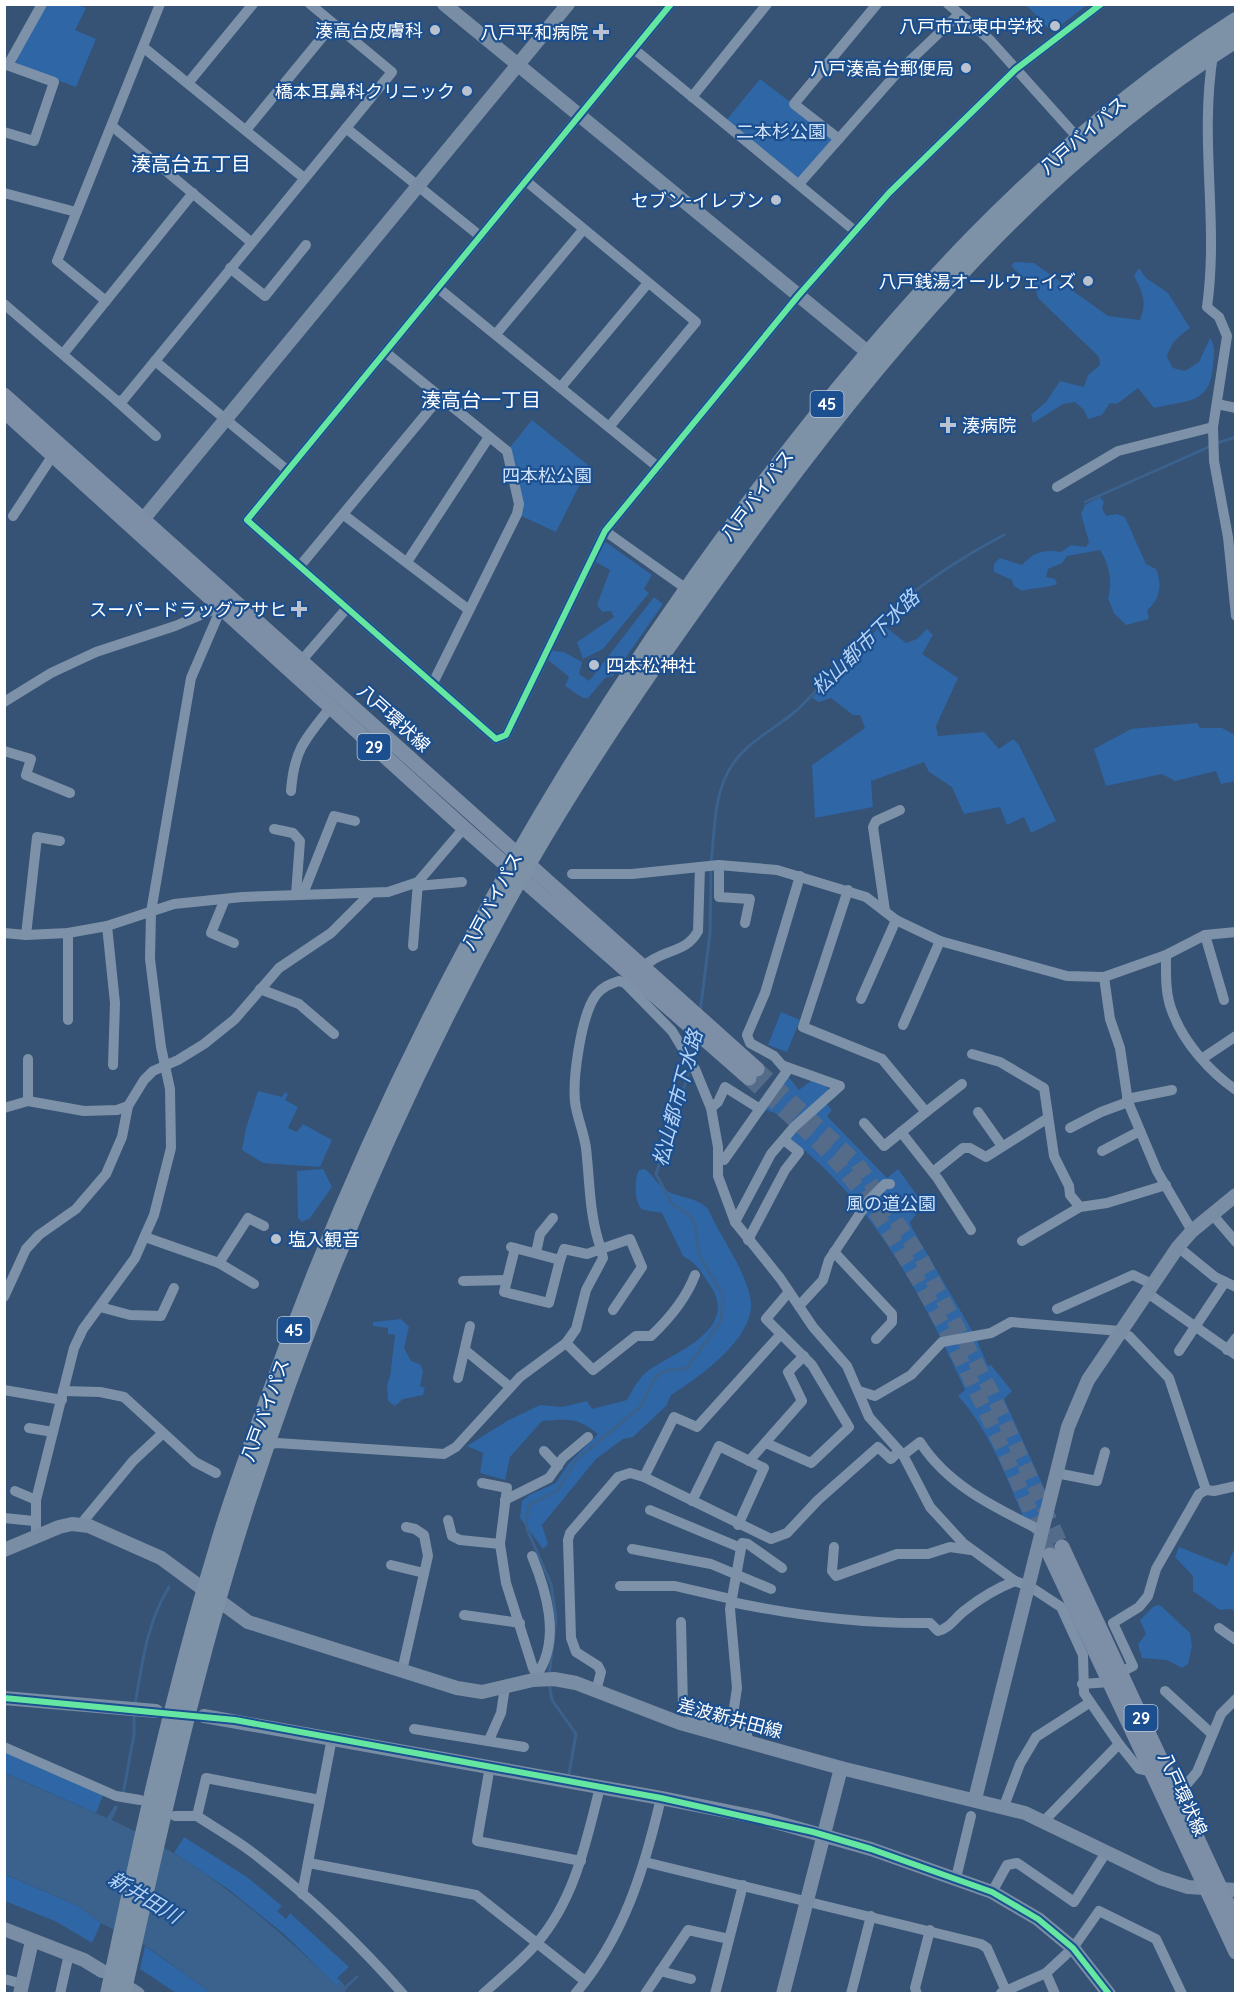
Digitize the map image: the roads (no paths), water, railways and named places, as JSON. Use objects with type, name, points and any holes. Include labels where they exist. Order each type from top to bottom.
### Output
[{"type":"highway","name":"八戸バイパス","points":[[109,1994],[123,1960],[161,1819],[212,1594],[246,1461],[312,1281],[362,1161],[436,1005],[519,865],[594,728],[688,590],[785,457],[874,358],[965,246],[1078,138],[1164,70],[1236,21]]},
{"type":"highway","name":"八戸バイパス","points":[[212,1594],[330,1276],[374,1172],[519,865],[703,597],[874,358],[1038,194],[1147,100],[1236,39]]},
{"type":"highway","name":"八戸バイパス","points":[[123,1960],[130,1992]]},
{"type":"main road","name":"八戸環状線","points":[[4,395],[330,708],[464,828],[519,865]]},
{"type":"main road","name":"八戸環状線","points":[[4,411],[53,455],[302,660],[633,975],[753,1074]]},
{"type":"main road","name":"八戸環状線","points":[[1056,1551],[1114,1677],[1170,1814],[1212,1889],[1236,1923]]},
{"type":"main road","name":"八戸環状線","points":[[1114,1677],[1177,1796],[1236,1952]]},
{"type":"street","points":[[4,132],[34,141],[54,82],[6,64],[42,4]]},
{"type":"street","points":[[106,301],[57,261],[160,4]]},
{"type":"street","points":[[189,82],[253,4]]},
{"type":"street","points":[[117,401],[123,400],[392,72],[333,24],[322,8],[310,4]]},
{"type":"street","points":[[139,524],[568,4]]},
{"type":"street","points":[[671,4],[247,520],[496,739],[506,735],[605,531],[798,296],[855,231],[939,142],[1016,69],[1101,4]]},
{"type":"street","points":[[692,97],[767,4]]},
{"type":"street","points":[[839,139],[794,104],[877,4]]},
{"type":"street","points":[[948,4],[990,40],[1078,138]]},
{"type":"street","points":[[446,5],[874,358]]},
{"type":"street","points":[[799,184],[897,73],[959,14]]},
{"type":"street","points":[[246,129],[333,24]]},
{"type":"street","points":[[143,47],[189,82],[304,178]]},
{"type":"street","points":[[634,49],[855,231]]},
{"type":"street","points":[[1214,53],[1207,92],[1208,189],[1212,218],[1213,264],[1207,307],[1219,317],[1227,336],[1213,427],[1214,461],[1228,537],[1236,616]]},
{"type":"street","points":[[112,126],[251,242]]},
{"type":"street","points":[[346,128],[480,236]]},
{"type":"street","points":[[526,181],[696,322],[609,427]]},
{"type":"street","points":[[4,193],[76,212]]},
{"type":"street","points":[[63,354],[193,193]]},
{"type":"street","points":[[496,334],[584,230]]},
{"type":"street","points":[[230,268],[265,296],[306,245]]},
{"type":"street","points":[[561,387],[648,283]]},
{"type":"street","points":[[438,288],[658,467]]},
{"type":"street","points":[[4,304],[156,436]]},
{"type":"street","points":[[385,352],[507,451],[519,504],[517,514],[433,684]]},
{"type":"street","points":[[155,361],[287,470]]},
{"type":"street","points":[[300,566],[440,397]]},
{"type":"street","points":[[1217,404],[1236,408]]},
{"type":"street","points":[[1057,487],[1118,451],[1213,427]]},
{"type":"street","points":[[407,562],[489,437]]},
{"type":"street","points":[[13,516],[53,455]]},
{"type":"street","points":[[344,515],[469,610]]},
{"type":"street","points":[[605,531],[688,590]]},
{"type":"street","points":[[4,702],[51,673],[96,652],[175,626],[222,606]]},
{"type":"street","points":[[36,1536],[34,1521],[36,1500],[74,1348],[135,1258],[145,1237],[171,1148],[173,1126],[150,959],[151,912],[191,678],[222,606]]},
{"type":"street","points":[[302,660],[347,608]]},
{"type":"street","points":[[291,791],[292,767],[305,737],[330,708]]},
{"type":"street","points":[[4,750],[31,759],[26,775],[70,793]]},
{"type":"street","points":[[885,911],[873,827],[876,821],[900,810]]},
{"type":"street","points":[[300,894],[334,816],[355,821]]},
{"type":"street","points":[[413,946],[417,884],[464,828]]},
{"type":"street","points":[[274,829],[293,833],[300,841],[300,894]]},
{"type":"street","points":[[26,935],[37,837],[60,841]]},
{"type":"street","points":[[719,866],[719,897],[750,899],[745,923]]},
{"type":"street","points":[[572,874],[632,874],[719,866],[777,870],[866,897],[896,920],[940,941],[1052,973],[1104,977],[1166,955],[1205,935],[1236,932]]},
{"type":"street","points":[[246,1461],[259,1448],[267,1444],[444,1454],[456,1447],[520,1377],[566,1343],[576,1329],[586,1290],[603,1258],[588,1196],[590,1185],[584,1134],[575,1107],[584,1024],[594,996],[603,987],[633,975],[655,958],[686,946],[694,939],[698,932],[700,867]]},
{"type":"street","points":[[724,1160],[787,1071],[774,1056],[750,1043],[747,1035],[765,993],[800,876]]},
{"type":"street","points":[[4,933],[26,935],[68,933],[107,926],[174,903],[300,894],[370,894],[417,884],[462,882]]},
{"type":"street","points":[[848,890],[802,1027],[882,1059],[926,1112]]},
{"type":"street","points":[[4,1298],[26,1249],[39,1235],[76,1209],[106,1174],[122,1137],[128,1106],[144,1080],[153,1071],[204,1044],[235,1020],[279,968],[332,933],[370,894]]},
{"type":"street","points":[[225,899],[211,933],[234,943]]},
{"type":"street","points":[[861,999],[896,920]]},
{"type":"street","points":[[107,926],[115,1003],[113,1065]]},
{"type":"street","points":[[68,933],[68,1020]]},
{"type":"street","points":[[1205,935],[1224,1000]]},
{"type":"street","points":[[903,1025],[940,941]]},
{"type":"street","points":[[1166,955],[1172,1011],[1182,1032],[1215,1076],[1235,1090]]},
{"type":"street","points":[[633,975],[695,1069],[711,1108],[718,1147],[718,1176],[735,1222],[780,1278],[813,1327],[847,1366],[869,1418],[901,1454],[930,1507],[971,1550],[1015,1581],[1029,1586],[1061,1607],[1083,1655],[1082,1684],[1089,1703],[1139,1769],[1152,1772]]},
{"type":"street","points":[[1104,977],[1110,1019],[1120,1048],[1127,1100],[1166,1185],[1192,1231]]},
{"type":"street","points":[[260,989],[298,1004],[334,1034]]},
{"type":"street","points":[[1203,1058],[1236,1036]]},
{"type":"street","points":[[972,1054],[1000,1062],[1044,1088],[1054,1156],[1069,1185],[1070,1195],[1080,1207]]},
{"type":"street","points":[[28,1059],[28,1101]]},
{"type":"street","points":[[735,1222],[771,1154],[840,1086],[784,1066]]},
{"type":"street","points":[[864,1123],[884,1146],[962,1084]]},
{"type":"street","points":[[711,1108],[718,1102],[725,1087],[760,1109]]},
{"type":"street","points":[[1070,1128],[1127,1100],[1172,1090]]},
{"type":"street","points":[[4,1108],[28,1101],[84,1111],[117,1110],[128,1106]]},
{"type":"street","points":[[978,1112],[1002,1146]]},
{"type":"street","points":[[933,1172],[963,1148],[970,1148],[986,1157],[1048,1118]]},
{"type":"street","points":[[1102,1151],[1140,1131]]},
{"type":"street","points":[[901,1132],[933,1172],[971,1230]]},
{"type":"street","points":[[748,1240],[785,1170],[799,1152],[784,1140]]},
{"type":"street","points":[[799,1306],[823,1280],[834,1252],[869,1200],[885,1184],[890,1184]]},
{"type":"street","points":[[1022,1241],[1080,1207],[1107,1203],[1166,1185]]},
{"type":"street","points":[[975,1799],[1056,1473],[1077,1403],[1088,1380],[1178,1247],[1192,1231],[1236,1195]]},
{"type":"street","points":[[1212,1214],[1236,1242]]},
{"type":"street","points":[[219,1263],[248,1218],[264,1226]]},
{"type":"street","points":[[536,1254],[540,1234],[553,1218]]},
{"type":"street","points":[[145,1237],[219,1263],[254,1284]]},
{"type":"street","points":[[561,1260],[513,1247],[504,1292],[549,1303],[561,1260],[564,1249],[586,1254],[630,1239],[642,1267],[613,1310]]},
{"type":"street","points":[[1178,1247],[1225,1282],[1236,1287]]},
{"type":"street","points":[[834,1252],[892,1314],[892,1322],[876,1339]]},
{"type":"street","points":[[566,1343],[593,1370],[636,1336],[651,1336],[670,1319],[690,1288],[695,1275]]},
{"type":"street","points":[[1057,1309],[1133,1275],[1195,1327],[1231,1353],[1236,1338]]},
{"type":"street","points":[[463,1281],[507,1280]]},
{"type":"street","points":[[1179,1351],[1225,1282]]},
{"type":"street","points":[[100,1307],[130,1315],[161,1316],[174,1288]]},
{"type":"street","points":[[766,1443],[811,1463],[849,1427],[804,1356],[766,1319],[788,1293]]},
{"type":"street","points":[[859,1391],[875,1396],[911,1375],[942,1342],[991,1333],[1011,1322],[1120,1331],[1129,1336],[1169,1378],[1206,1490]]},
{"type":"street","points":[[458,1378],[470,1326]]},
{"type":"street","points":[[644,1477],[674,1417],[697,1427],[781,1334]]},
{"type":"street","points":[[465,1350],[510,1387]]},
{"type":"street","points":[[749,1461],[802,1401],[788,1372],[804,1356]]},
{"type":"street","points":[[4,1390],[63,1395],[100,1392],[124,1397],[195,1462],[216,1473]]},
{"type":"street","points":[[29,1428],[53,1432]]},
{"type":"street","points":[[4,1550],[58,1527],[81,1524],[133,1461],[163,1433]]},
{"type":"street","points":[[505,1500],[549,1478],[588,1437]]},
{"type":"street","points":[[596,1691],[601,1672],[598,1666],[576,1652],[571,1638],[570,1533],[618,1477],[630,1473],[644,1477],[763,1537],[779,1538],[878,1447],[891,1459],[920,1442],[933,1463],[947,1476],[981,1499],[1042,1531]]},
{"type":"street","points":[[692,1502],[718,1446],[764,1468],[738,1525]]},
{"type":"street","points":[[544,1451],[558,1466]]},
{"type":"street","points":[[1056,1473],[1097,1481],[1105,1452]]},
{"type":"street","points":[[482,1484],[507,1488],[500,1544],[506,1583],[533,1668],[539,1676]]},
{"type":"street","points":[[1082,1684],[1114,1677],[1133,1666],[1113,1623],[1139,1607],[1148,1596],[1156,1569],[1198,1494],[1206,1490],[1214,1491],[1236,1486]]},
{"type":"street","points":[[15,1491],[36,1500]]},
{"type":"street","points":[[650,1510],[741,1548]]},
{"type":"street","points":[[4,1518],[34,1521]]},
{"type":"street","points":[[448,1520],[452,1536],[460,1540],[500,1544]]},
{"type":"street","name":"差波新井田線","points":[[81,1524],[161,1558],[248,1622],[402,1671],[457,1688],[482,1692],[539,1676],[576,1683],[657,1716],[709,1728],[748,1742],[841,1768],[1004,1806],[1044,1821],[1160,1878],[1212,1889],[1236,1890]]},
{"type":"street","points":[[402,1671],[428,1556],[424,1535],[415,1529],[406,1527]]},
{"type":"street","points":[[748,1742],[747,1734],[735,1727],[732,1721],[737,1688],[730,1625],[731,1600],[742,1543],[748,1544],[782,1568]]},
{"type":"street","points":[[834,1547],[832,1571],[836,1576],[897,1554],[928,1554],[950,1547],[971,1550]]},
{"type":"street","points":[[632,1549],[697,1560],[736,1573],[771,1589]]},
{"type":"street","points":[[532,1556],[544,1586],[549,1620],[549,1639],[539,1676]]},
{"type":"street","points":[[391,1565],[424,1573]]},
{"type":"street","points":[[620,1586],[675,1586],[796,1616],[827,1617],[842,1622],[930,1623],[938,1631],[946,1629],[963,1611],[1015,1581]]},
{"type":"street","points":[[464,1615],[520,1623]]},
{"type":"street","points":[[681,1622],[682,1707],[709,1728],[726,1725],[732,1721]]},
{"type":"street","points":[[1219,1628],[1236,1640]]},
{"type":"street","points":[[489,1740],[501,1713],[505,1687]]},
{"type":"street","points":[[1165,1691],[1212,1734]]},
{"type":"street","points":[[4,1698],[156,1711]]},
{"type":"street","points":[[1177,1796],[1197,1772],[1221,1714],[1236,1699]]},
{"type":"street","points":[[1004,1806],[1020,1764],[1036,1737],[1089,1703]]},
{"type":"street","points":[[204,1716],[661,1798],[761,1818],[823,1835],[992,1892],[1038,1919],[1073,1948],[1109,1994]]},
{"type":"street","points":[[414,1729],[525,1747]]},
{"type":"street","points":[[302,1894],[332,1738]]},
{"type":"street","points":[[1044,1821],[1119,1744]]},
{"type":"street","points":[[4,1746],[116,1796],[140,1800]]},
{"type":"street","points":[[490,1767],[477,1841],[581,1861]]},
{"type":"street","points":[[783,1994],[841,1768]]},
{"type":"street","points":[[197,1816],[206,1778],[320,1800]]},
{"type":"street","points":[[483,1994],[537,1943],[559,1910],[581,1861],[600,1787]]},
{"type":"street","points":[[575,1994],[617,1933],[633,1900],[661,1798]]},
{"type":"street","points":[[161,1819],[197,1816],[261,1858],[373,1960],[403,1994]]},
{"type":"street","points":[[956,1878],[971,1816]]},
{"type":"street","points":[[992,1892],[1007,1865],[1017,1863],[1074,1902],[1107,1851]]},
{"type":"street","points":[[645,1862],[807,1899],[981,1944],[987,1948],[1003,1992],[1046,1973],[1073,1948],[1099,1911],[1156,1939],[1182,1994]]},
{"type":"street","points":[[309,1863],[476,1894],[585,1981]]},
{"type":"street","points":[[715,1994],[743,1885]]},
{"type":"street","points":[[851,1994],[871,1916]]},
{"type":"street","points":[[4,1929],[69,1954],[102,1971]]},
{"type":"street","points":[[645,1994],[688,1930],[729,1939]]},
{"type":"street","points":[[917,1994],[915,1988],[930,1930]]},
{"type":"street","points":[[4,1980],[21,1989],[32,1941]]},
{"type":"street","points":[[60,1994],[69,1954]]},
{"type":"street","points":[[660,1971],[691,1979]]},
{"type":"street","points":[[1046,1973],[1055,1994]]},
{"type":"water","name":"新井田川","points":[[4,1773],[107,1818],[115,1805],[118,1807],[112,1820],[174,1854],[232,1893],[286,1938],[337,1986],[341,1981],[347,1989],[344,1993],[212,1993],[146,1946],[101,1923],[78,1906],[5,1874]]},
{"type":"waterway","name":"松山都市下水路","points":[[1217,443],[1236,437]]},
{"type":"waterway","name":"松山都市下水路","points":[[1085,502],[1211,446]]},
{"type":"waterway","name":"松山都市下水路","points":[[711,863],[720,792],[735,760],[760,737],[797,710],[897,605],[941,572],[1004,535]]},
{"type":"waterway","name":"松山都市下水路","points":[[700,1013],[710,933],[711,870]]},
{"type":"waterway","name":"松山都市下水路","points":[[692,1060],[696,1040]]},
{"type":"waterway","name":"松山都市下水路","points":[[549,1676],[556,1618],[551,1584],[527,1529],[529,1505],[558,1490],[575,1461],[639,1408],[655,1378],[668,1370],[687,1368],[721,1321],[723,1295],[699,1255],[695,1223],[689,1215],[672,1204],[656,1174],[690,1069]]},
{"type":"waterway","points":[[135,1705],[150,1629],[169,1587]]},
{"type":"waterway","name":"松山都市下水路","points":[[549,1683],[552,1700],[576,1734],[569,1774]]},
{"type":"waterway","points":[[123,1794],[134,1735],[134,1715]]},
{"type":"waterway","name":"松山都市下水路","points":[[338,1994],[357,1977]]},
{"type":"tunnel","points":[[757,1069],[857,1163],[920,1256],[992,1393],[1062,1547]]},
{"type":"tunnel","points":[[749,1078],[837,1162],[879,1217],[908,1263],[960,1358],[1050,1555]]},
{"type":"place","name":"八戸市立東中学校","points":[[1055,26]]},
{"type":"place","name":"湊高台皮膚科","points":[[435,30]]},
{"type":"place","name":"八戸平和病院","points":[[601,32]]},
{"type":"place","name":"八戸湊高台郵便局","points":[[966,68]]},
{"type":"place","name":"橋本耳鼻科クリニック","points":[[467,91]]},
{"type":"place","name":"セブン-イレブン","points":[[776,200]]},
{"type":"place","name":"八戸銭湯オールウェイズ","points":[[1088,281]]},
{"type":"place","name":"湊病院","points":[[948,425]]},
{"type":"place","name":"スーパードラッグアサヒ","points":[[299,609]]},
{"type":"place","name":"四本松神社","points":[[594,665]]},
{"type":"place","name":"塩入観音","points":[[276,1239]]},
{"type":"district","name":"湊高台五丁目","points":[[191,163]]},
{"type":"district","name":"湊高台一丁目","points":[[481,399]]},
{"type":"park label","name":"二本杉公園","points":[[781,131]]},
{"type":"park label","name":"四本松公園","points":[[547,475]]},
{"type":"park label","name":"風の道公園","points":[[891,1203]]}]
